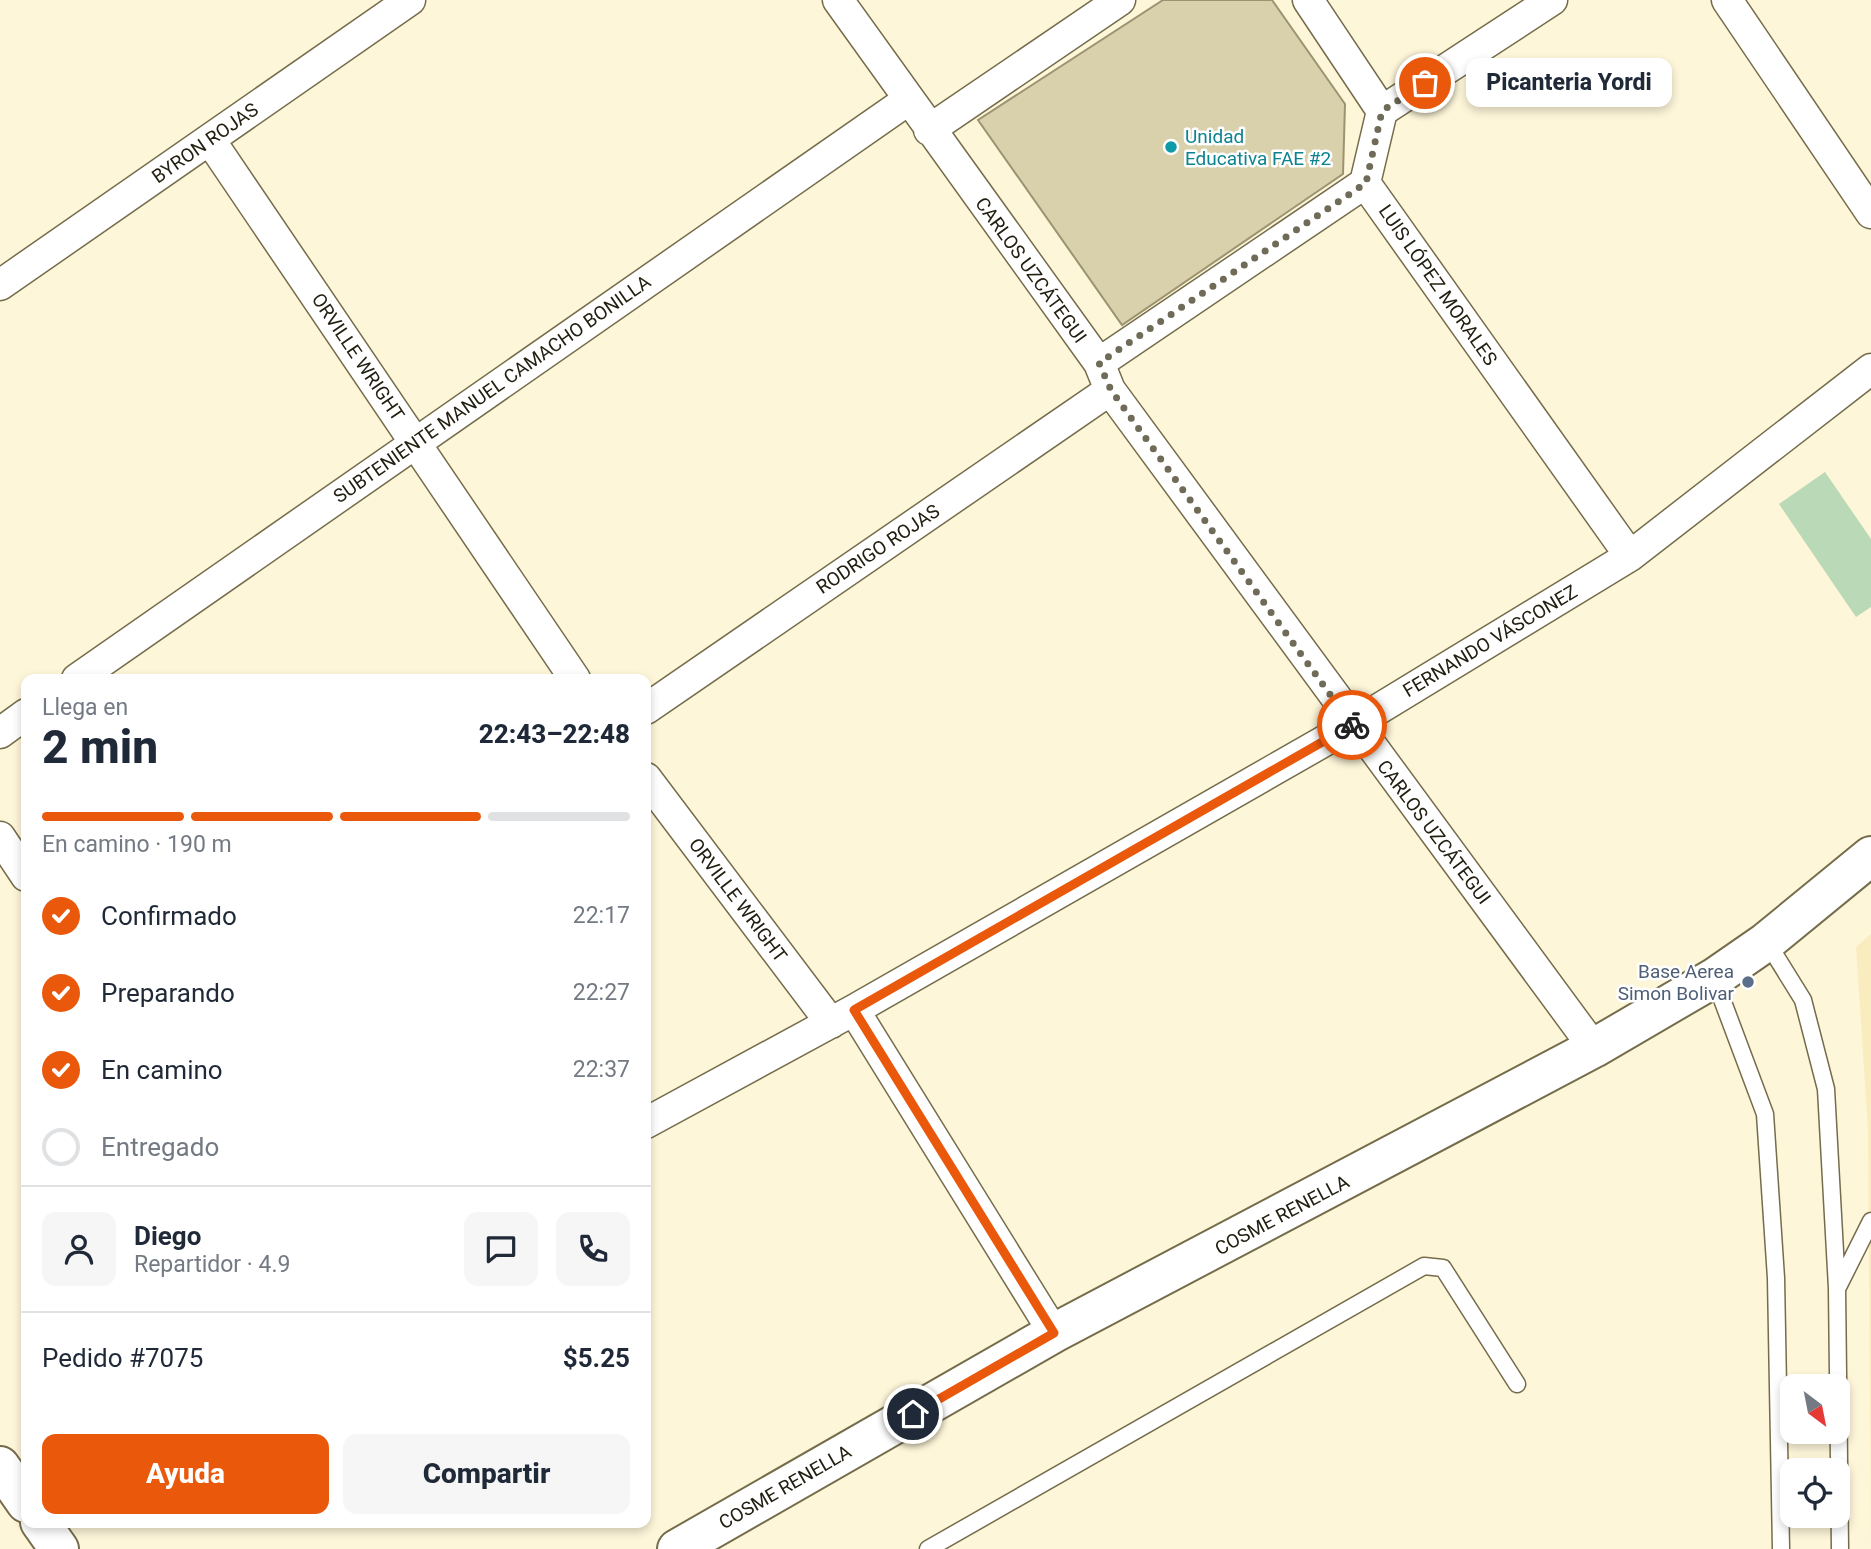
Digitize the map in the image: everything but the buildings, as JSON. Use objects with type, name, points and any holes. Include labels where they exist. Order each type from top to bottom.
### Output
[{"type":"street","name":"BYRON ROJAS","points":[[0,285],[410,0]]},
{"type":"street","name":"CARLOS UZCÁTEGUI","points":[[838,0],[1354,724],[1594,1048]]},
{"type":"street","points":[[929,130],[1120,0]]},
{"type":"street","points":[[1308,0],[1382,111]]},
{"type":"street","points":[[1366,183],[1382,111],[1552,0]]},
{"type":"street","points":[[1727,0],[1871,213]]},
{"type":"street","name":"SUBTENIENTE MANUEL CAMACHO BONILLA","points":[[83,674],[908,100]]},
{"type":"street","name":"ORVILLE WRIGHT","points":[[210,140],[572,674]]},
{"type":"street","name":"RODRIGO ROJAS","points":[[651,705],[1366,183]]},
{"type":"street","name":"LUIS LÓPEZ MORALES","points":[[1366,183],[1630,556]]},
{"type":"street","name":"FERNANDO VÁSCONEZ","points":[[651,1121],[843,1017],[1354,724],[1630,556],[1871,369]]},
{"type":"street","points":[[0,733],[21,718]]},
{"type":"street","name":"ORVILLE WRIGHT","points":[[651,784],[843,1017],[1054,1333]]},
{"type":"street","points":[[0,837],[21,868]]},
{"type":"street","name":"COSME RENELLA","points":[[677,1549],[1054,1333],[1594,1048],[1714,978],[1766,942],[1871,856]]},
{"type":"street","points":[[0,1466],[21,1496]]},
{"type":"street","points":[[44,1528],[59,1549]]},
{"type":"lane","points":[[1766,942],[1803,1000],[1826,1089],[1838,1288],[1840,1549]]},
{"type":"lane","points":[[1714,978],[1765,1114],[1776,1278],[1781,1549]]},
{"type":"lane","points":[[1838,1288],[1871,1220]]},
{"type":"lane","points":[[928,1549],[958,1542],[1424,1266],[1443,1268],[1517,1384]]},
{"type":"shaded area","points":[[1871,934],[1871,1549],[1868,1130],[1856,947]]},
{"type":"green space","points":[[1825,472],[1871,539],[1871,607],[1856,617],[1779,504]]},
{"type":"way so far","points":[[1352,725],[1354,724],[1111,390],[1099,363],[1366,183],[1382,111],[1425,83]]},
{"type":"place","name":"Picanteria Yordi","points":[[1425,83]]},
{"type":"place","name":"Unidad Educativa FAE #2","points":[[1171,147]]},
{"type":"place","name":"Base Aerea Simon Bolivar","points":[[1748,982]]},
{"type":"route","points":[[913,1414],[1054,1333],[854,1010],[1352,725]]}]
